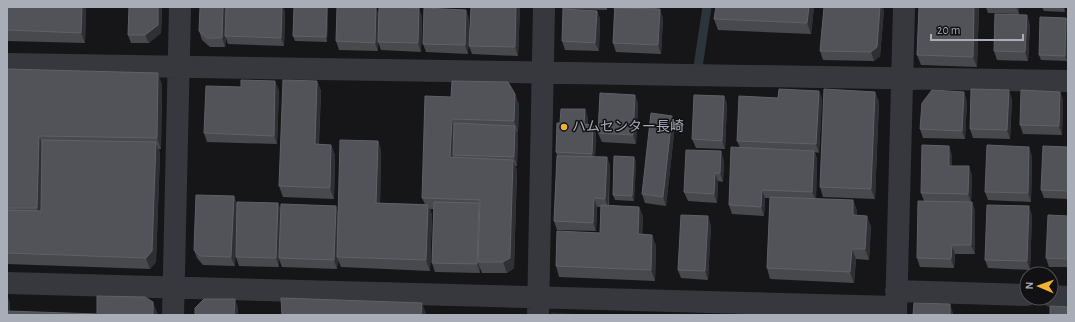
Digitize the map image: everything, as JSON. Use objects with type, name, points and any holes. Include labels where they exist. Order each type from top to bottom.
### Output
[{"type":"street","points":[[173,315],[180,7]]},
{"type":"street","points":[[539,306],[544,7]]},
{"type":"street","points":[[896,304],[904,7]]},
{"type":"street","points":[[7,64],[1068,81]]},
{"type":"street","points":[[7,283],[173,288],[539,306],[896,304],[1019,296]]},
{"type":"green space","points":[[551,312],[586,315],[551,315]]},
{"type":"building","points":[[7,7],[82,7],[81,33],[7,30]]},
{"type":"building","points":[[129,7],[158,7],[158,25],[145,35],[128,35]]},
{"type":"building","points":[[200,7],[223,7],[222,38],[207,38],[199,31]]},
{"type":"building","points":[[226,7],[282,7],[281,38],[225,36]]},
{"type":"building","points":[[294,7],[327,7],[326,37],[293,36]]},
{"type":"building","points":[[337,7],[376,7],[375,43],[336,41]]},
{"type":"building","points":[[379,7],[419,8],[418,43],[378,42]]},
{"type":"building","points":[[471,7],[516,7],[515,47],[469,46]]},
{"type":"building","points":[[716,7],[809,7],[807,23],[714,19]]},
{"type":"building","points":[[824,7],[880,7],[877,47],[871,52],[820,51]]},
{"type":"building","points":[[919,7],[974,7],[973,57],[917,55]]},
{"type":"building","points":[[424,8],[466,10],[465,45],[423,44]]},
{"type":"building","points":[[615,8],[660,9],[658,45],[613,43]]},
{"type":"building","points":[[563,9],[597,11],[595,43],[562,41]]},
{"type":"building","points":[[995,14],[1027,15],[1025,52],[994,51]]},
{"type":"building","points":[[1040,17],[1066,18],[1065,56],[1039,55]]},
{"type":"building","points":[[7,69],[158,73],[157,138],[39,136],[37,208],[7,208]]},
{"type":"building","points":[[241,80],[275,81],[274,136],[204,133],[206,86],[241,87]]},
{"type":"building","points":[[283,80],[317,81],[315,144],[331,145],[330,188],[279,186]]},
{"type":"building","points":[[452,81],[508,82],[515,94],[514,121],[452,119],[450,157],[513,160],[510,258],[503,262],[478,262],[480,200],[422,198],[425,96],[451,97]]},
{"type":"building","points":[[779,89],[819,91],[816,144],[737,141],[739,96],[778,98]]},
{"type":"building","points":[[824,89],[875,92],[871,189],[820,187]]},
{"type":"building","points":[[971,89],[1009,90],[1007,130],[970,129]]},
{"type":"building","points":[[932,90],[964,92],[962,131],[920,129],[922,103]]},
{"type":"building","points":[[1021,90],[1060,92],[1059,126],[1020,125]]},
{"type":"building","points":[[600,93],[635,95],[633,135],[598,133]]},
{"type":"building","points":[[694,95],[724,96],[722,141],[692,139]]},
{"type":"building","points":[[561,109],[585,109],[584,124],[593,125],[592,154],[556,152],[557,123],[560,123]]},
{"type":"building","points":[[651,113],[672,116],[663,197],[642,194]]},
{"type":"building","points":[[454,123],[515,126],[514,157],[453,155]]},
{"type":"building","points":[[42,140],[156,142],[152,251],[146,258],[7,253],[7,210],[41,211]]},
{"type":"building","points":[[340,140],[378,141],[376,203],[428,205],[426,260],[337,257]]},
{"type":"building","points":[[922,145],[949,146],[949,166],[969,166],[968,194],[921,193]]},
{"type":"building","points":[[987,145],[1029,147],[1028,193],[985,192]]},
{"type":"building","points":[[1043,146],[1068,147],[1068,191],[1041,190]]},
{"type":"building","points":[[731,147],[814,151],[812,192],[762,190],[761,207],[729,205]]},
{"type":"building","points":[[686,150],[721,151],[720,173],[715,173],[714,194],[684,192]]},
{"type":"building","points":[[557,156],[607,157],[605,199],[594,198],[593,223],[554,221]]},
{"type":"building","points":[[614,156],[634,157],[632,196],[613,195]]},
{"type":"building","points":[[196,195],[234,196],[231,257],[200,256],[194,250]]},
{"type":"building","points":[[770,197],[853,200],[853,215],[867,216],[865,249],[852,249],[850,272],[767,268]]},
{"type":"building","points":[[918,201],[972,202],[971,245],[952,245],[951,259],[917,258]]},
{"type":"building","points":[[237,202],[278,203],[276,258],[236,257]]},
{"type":"building","points":[[434,202],[479,203],[477,264],[432,263]]},
{"type":"building","points":[[281,204],[336,206],[334,260],[279,258]]},
{"type":"building","points":[[601,205],[639,207],[638,234],[652,235],[651,270],[556,266],[557,231],[600,233]]},
{"type":"building","points":[[987,205],[1029,206],[1027,261],[985,260]]},
{"type":"building","points":[[681,215],[708,216],[705,271],[678,270]]},
{"type":"building","points":[[1048,215],[1068,216],[1068,259],[1046,258]]},
{"type":"building","points":[[97,296],[145,297],[153,302],[153,315],[7,315],[7,311],[97,314]]},
{"type":"building","points":[[281,298],[422,303],[421,315],[282,315]]},
{"type":"building","points":[[204,299],[235,299],[234,315],[195,315],[195,308]]},
{"type":"building","points":[[914,303],[950,304],[950,315],[913,315]]},
{"type":"building","points":[[1050,306],[1068,307],[1068,315],[1050,315]]},
{"type":"waterway","points":[[698,67],[707,7]]},
{"type":"place","name":"ハムセンター長崎","points":[[564,127]]}]
